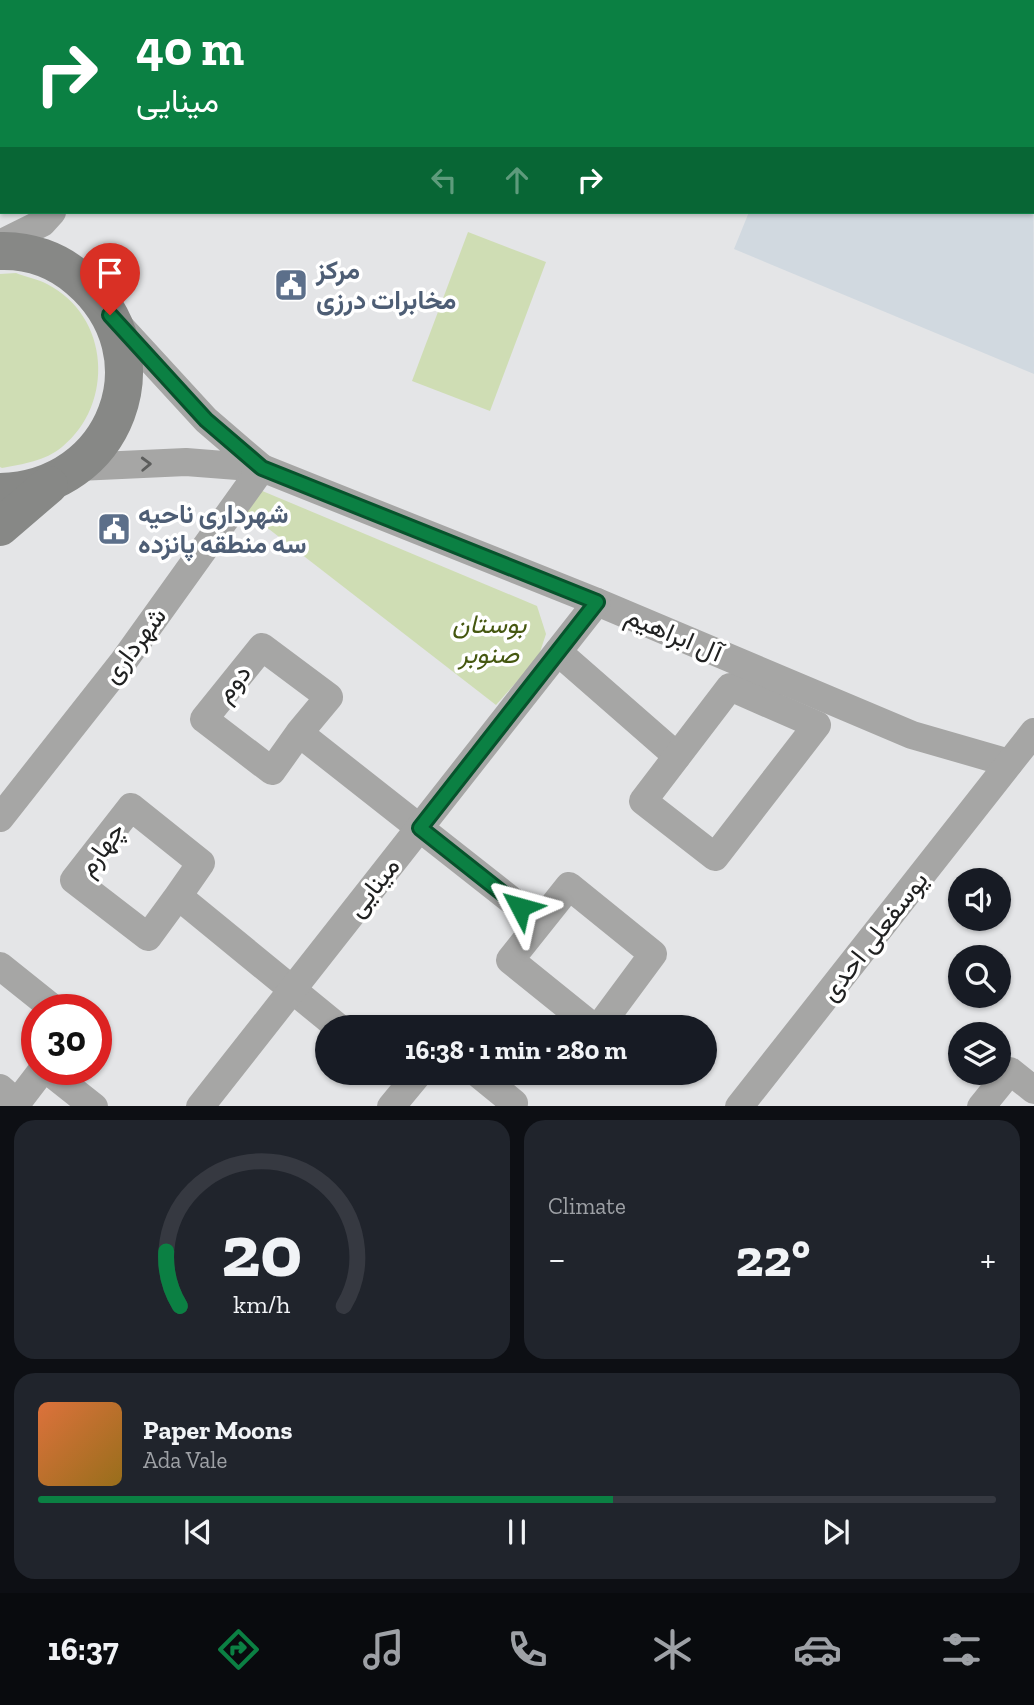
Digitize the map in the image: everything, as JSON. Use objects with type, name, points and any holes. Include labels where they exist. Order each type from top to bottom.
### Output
[{"type":"main road","points":[[0,251],[43,257],[70,271],[93,290],[110,315],[122,346],[124,380],[117,413],[102,443],[0,527]]},
{"type":"main road","points":[[0,492],[21,492],[65,475]]},
{"type":"street","points":[[0,244],[42,223],[50,214]]},
{"type":"street","points":[[110,315],[206,420],[262,468]]},
{"type":"street","points":[[65,475],[186,463],[262,468]]},
{"type":"street","name":"آل ابراهیم","points":[[262,468],[597,602],[912,736],[1009,764]]},
{"type":"street","name":"شهرداری","points":[[0,818],[123,662],[262,468]]},
{"type":"street","name":"مینایی","points":[[201,1106],[597,602]]},
{"type":"street","name":"دوم","points":[[262,647],[329,696],[299,733],[272,771],[204,719],[262,647]]},
{"type":"street","points":[[558,652],[677,756]]},
{"type":"street","points":[[730,687],[817,725],[715,858],[643,801],[677,756],[730,687]]},
{"type":"street","name":"یوسفعلی احدی","points":[[740,1106],[1034,732]]},
{"type":"street","points":[[299,733],[540,922]]},
{"type":"street","name":"چهارم","points":[[131,807],[201,863],[178,896],[148,937],[74,880],[131,807]]},
{"type":"street","points":[[581,1015],[510,960],[569,886],[653,954],[605,1015]]},
{"type":"street","points":[[178,896],[322,1015]]},
{"type":"street","points":[[0,966],[35,994]]},
{"type":"street","points":[[982,1106],[1010,1071],[1034,1090]]},
{"type":"street","points":[[0,1088],[18,1103],[32,1085]]},
{"type":"street","points":[[66,1085],[93,1106]]},
{"type":"street","points":[[392,1106],[404,1085]]},
{"type":"street","points":[[491,1085],[513,1103],[512,1106]]},
{"type":"shaded area","points":[[748,214],[1033,214],[1034,374],[734,249]]},
{"type":"green space","points":[[468,232],[546,262],[490,411],[412,381]]},
{"type":"green space","points":[[16,273],[47,284],[68,298],[83,317],[93,338],[98,361],[97,385],[91,408],[79,429],[62,447],[41,459],[2,468],[0,274]]},
{"type":"green space","name":"بوستان صنوبر","points":[[260,490],[537,606],[546,634],[538,658],[496,705],[247,512]]},
{"type":"place","name":"مرکز مخابرات درزی","points":[[291,285]]},
{"type":"place","name":"شهرداری ناحیه سه منطقه پانزده","points":[[114,529]]},
{"type":"route","points":[[110,315],[206,420],[262,468],[597,602],[420,828],[520,907]]}]
